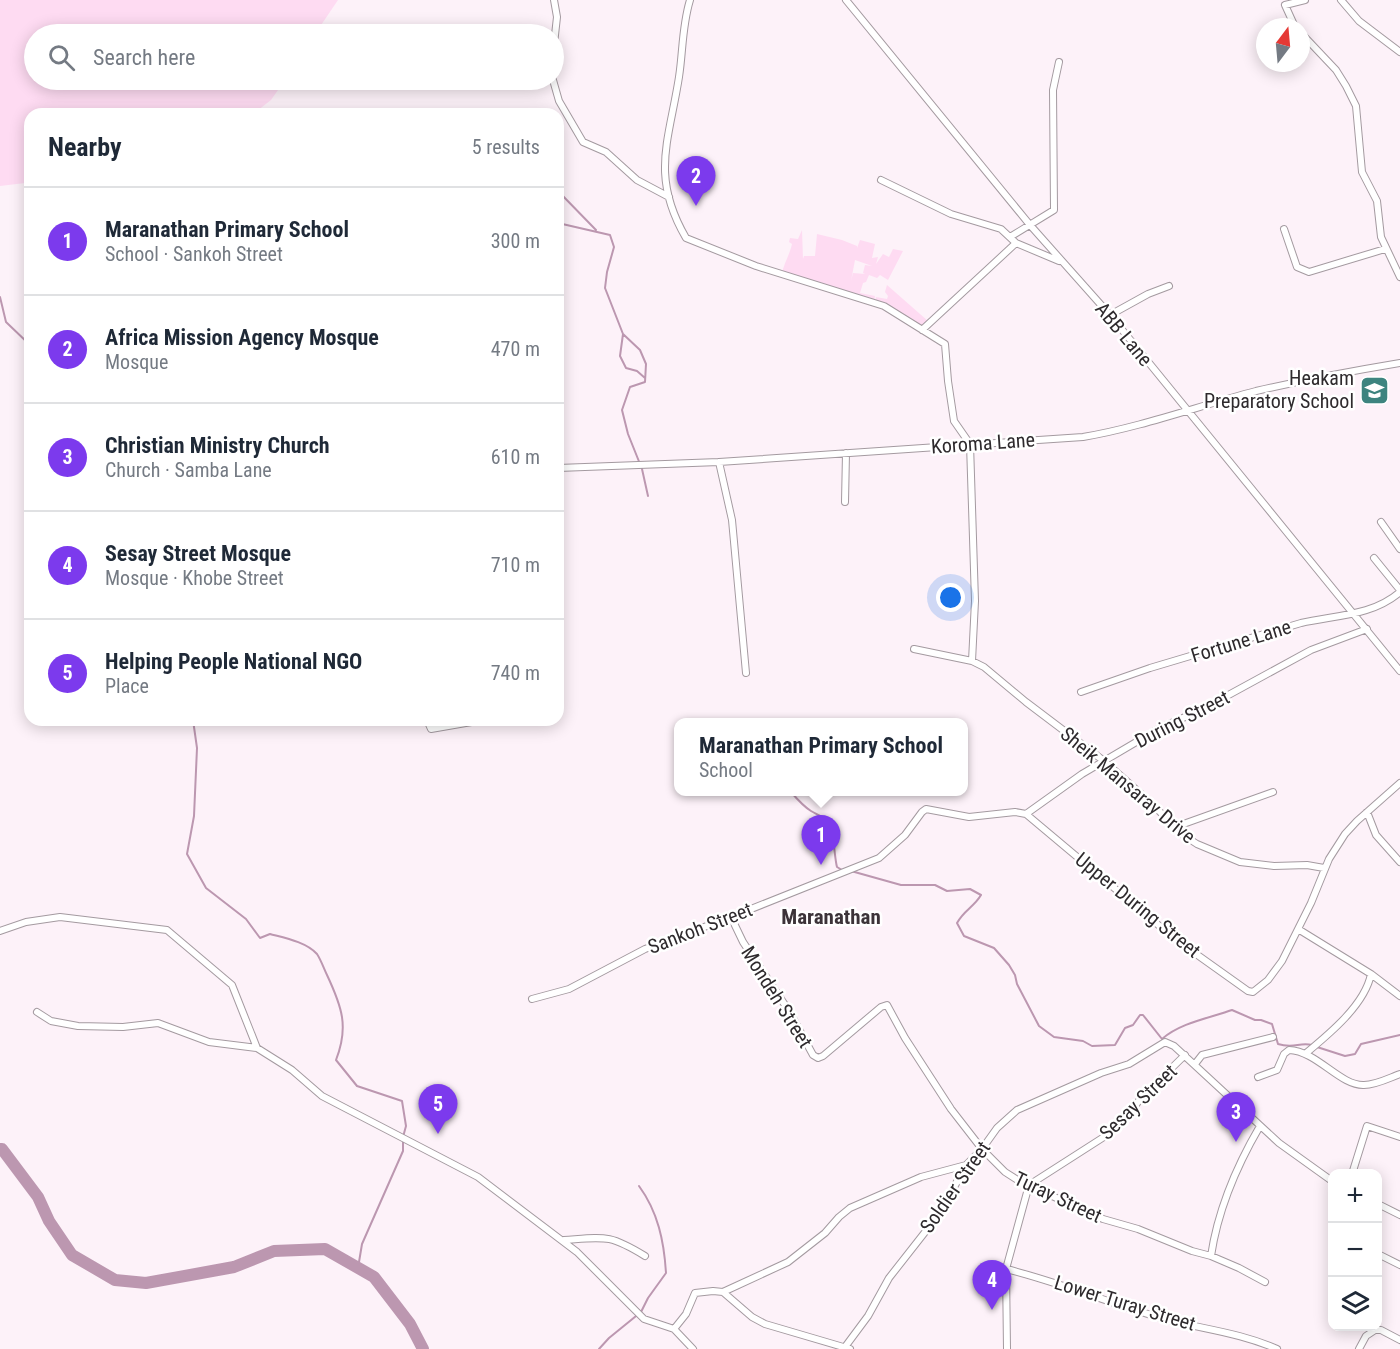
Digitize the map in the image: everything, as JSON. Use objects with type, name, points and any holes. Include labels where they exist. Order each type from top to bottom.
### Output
[{"type":"street","points":[[554,0],[556,24]]},
{"type":"street","points":[[690,0],[685,16],[679,77],[664,168],[674,213],[686,238],[756,266],[884,306],[945,344],[954,421],[970,444],[975,602],[972,661]]},
{"type":"street","name":"ABB Lane","points":[[846,0],[1061,262],[1110,315],[1400,671]]},
{"type":"street","points":[[1291,18],[1285,5],[1305,0]]},
{"type":"street","points":[[1341,0],[1359,21],[1400,52]]},
{"type":"street","points":[[1310,43],[1336,70],[1356,106],[1362,172],[1377,201],[1379,229],[1385,249],[1400,277]]},
{"type":"street","points":[[1010,237],[1054,210],[1053,90],[1059,62]]},
{"type":"street","points":[[556,90],[563,108]]},
{"type":"street","points":[[564,110],[583,142],[606,152],[637,180],[669,196]]},
{"type":"street","points":[[881,180],[951,214],[992,225],[1016,243],[1061,262]]},
{"type":"street","points":[[1284,229],[1297,267],[1309,272],[1385,249]]},
{"type":"street","points":[[922,330],[1016,243]]},
{"type":"street","points":[[1110,315],[1148,294],[1169,286]]},
{"type":"street","name":"Koroma Lane","points":[[564,468],[719,462],[1083,437],[1120,430],[1266,389],[1400,363]]},
{"type":"street","points":[[845,502],[846,453]]},
{"type":"street","points":[[719,462],[732,520],[746,673]]},
{"type":"street","points":[[1381,522],[1400,549]]},
{"type":"street","points":[[1374,558],[1400,591]]},
{"type":"street","name":"Fortune Lane","points":[[1082,692],[1150,668],[1301,623],[1326,617],[1355,614],[1375,608],[1393,598],[1400,591]]},
{"type":"street","name":"During Street","points":[[1026,814],[1104,761],[1161,728],[1202,710],[1311,650],[1367,629]]},
{"type":"street","name":"Sheik Mansaray Drive","points":[[914,649],[972,661],[984,667],[1104,761],[1174,827],[1197,844],[1240,861],[1274,866],[1307,865],[1324,868]]},
{"type":"street","points":[[429,726],[431,729],[448,726]]},
{"type":"street","points":[[1400,783],[1345,834],[1324,868],[1298,929],[1371,974],[1400,996]]},
{"type":"street","points":[[1174,827],[1273,792]]},
{"type":"street","name":"Sankoh Street","points":[[532,999],[569,989],[645,949],[879,858],[904,835],[926,809],[969,817],[1015,812],[1026,814]]},
{"type":"street","points":[[1367,812],[1376,835],[1400,862]]},
{"type":"street","name":"Upper During Street","points":[[1026,814],[1175,939],[1248,991],[1252,992],[1268,980],[1276,970],[1298,929]]},
{"type":"street","points":[[0,931],[26,922],[60,917],[167,930],[232,984],[257,1048]]},
{"type":"street","name":"Mondeh Street","points":[[731,917],[743,942],[789,1011],[813,1055],[818,1058],[881,1007],[885,1005],[890,1007]]},
{"type":"street","points":[[1305,1054],[1350,1013],[1371,974]]},
{"type":"street","name":"Turay Street","points":[[890,1007],[908,1043],[951,1109],[982,1149],[1005,1172],[1103,1219],[1212,1256],[1265,1282]]},
{"type":"street","points":[[37,1012],[51,1021],[78,1026],[123,1027],[158,1023],[209,1042],[257,1048],[292,1070],[322,1096],[478,1177],[564,1240],[635,1312],[644,1319],[674,1329],[693,1349]]},
{"type":"street","points":[[1195,1064],[1202,1055],[1272,1037]]},
{"type":"street","name":"Soldier Street","points":[[848,1348],[889,1278],[940,1213],[966,1165],[982,1149],[997,1128],[1017,1110],[1101,1073],[1129,1064],[1161,1044],[1168,1042],[1185,1055]]},
{"type":"street","points":[[1258,1077],[1277,1070],[1284,1054],[1289,1050],[1305,1054],[1350,1083],[1371,1084],[1400,1074]]},
{"type":"street","points":[[1185,1055],[1279,1143],[1328,1178]]},
{"type":"street","name":"Sesay Street","points":[[1029,1185],[1107,1135],[1185,1055]]},
{"type":"street","points":[[1212,1256],[1224,1201],[1245,1152],[1260,1126]]},
{"type":"street","points":[[1353,1169],[1367,1126],[1400,1137]]},
{"type":"street","points":[[674,1329],[686,1314],[695,1293],[723,1292],[788,1262],[825,1233],[839,1216],[850,1208],[921,1177],[966,1165]]},
{"type":"street","points":[[1007,1349],[1006,1269],[1029,1185]]},
{"type":"street","points":[[1382,1206],[1400,1215]]},
{"type":"street","points":[[564,1240],[614,1239],[645,1256]]},
{"type":"street","points":[[1382,1256],[1400,1264]]},
{"type":"street","name":"Lower Turay Street","points":[[1006,1269],[1042,1278],[1163,1318],[1241,1335],[1277,1349]]},
{"type":"street","points":[[723,1292],[752,1317],[765,1324],[848,1348]]},
{"type":"street","points":[[1359,1349],[1366,1336],[1375,1330],[1381,1330],[1400,1340]]},
{"type":"shaded area","points":[[0,0],[338,0],[322,24],[24,24],[24,90],[278,90],[271,100],[261,108],[24,108],[24,183],[0,186]]},
{"type":"shaded area","points":[[802,230],[803,259],[804,256],[815,256],[817,234],[842,240],[857,248],[860,240],[875,244],[872,258],[878,257],[876,264],[883,254],[889,257],[893,249],[903,251],[888,280],[880,275],[877,278],[869,275],[863,283],[860,293],[875,296],[874,302],[782,273],[792,244],[789,242],[790,238],[798,239]],"holes":[[[855,260],[872,266],[865,265],[863,273],[865,274],[853,273],[851,281]]]},
{"type":"shaded area","points":[[887,285],[928,321],[921,328],[911,318],[910,320],[875,302],[876,297],[887,299],[885,292]]},
{"type":"waterway","points":[[564,197],[596,230]]},
{"type":"waterway","points":[[564,224],[610,235],[614,247],[605,288],[623,334],[640,350],[646,364],[645,382],[630,387],[622,410],[628,434],[642,469],[648,496]]},
{"type":"waterway","points":[[0,297],[6,322],[24,339]]},
{"type":"waterway","points":[[623,334],[620,356],[626,368],[637,371],[645,378]]},
{"type":"waterway","points":[[194,726],[197,748],[194,816],[187,854],[206,888],[246,919],[260,938],[270,934],[289,939],[307,946],[317,954],[337,997],[342,1017],[342,1037],[336,1060],[357,1086],[402,1101],[406,1126],[403,1151],[362,1244],[358,1268]]},
{"type":"waterway","points":[[795,796],[805,807],[828,821],[832,830],[837,867],[842,870]]},
{"type":"waterway","points":[[851,871],[901,885],[935,885],[947,891],[970,889],[981,895],[957,923],[964,936],[994,948],[1009,965],[1039,1026],[1054,1037],[1083,1041],[1092,1046],[1115,1045],[1125,1028],[1133,1025],[1140,1015],[1143,1015],[1162,1039],[1186,1025],[1232,1010],[1255,1020],[1272,1024],[1278,1044],[1312,1045]]},
{"type":"waterway","points":[[1317,1047],[1345,1056],[1355,1054],[1361,1044],[1400,1035]]},
{"type":"waterway","points":[[0,1149],[38,1197],[49,1221],[72,1255],[115,1280],[146,1283],[234,1267],[274,1251],[325,1249],[374,1277],[410,1324],[423,1349]]},
{"type":"waterway","points":[[599,1349],[641,1312],[666,1273],[659,1227],[651,1206],[639,1186]]},
{"type":"place","name":"Africa Mission Agency Mosque","points":[[696,206]]},
{"type":"place","name":"Heakam Preparatory School","points":[[1375,390]]},
{"type":"place","name":"Maranathan Primary School","points":[[821,865]]},
{"type":"place","name":"Helping People National NGO","points":[[438,1134]]},
{"type":"place","name":"Christian Ministry Church","points":[[1236,1142]]},
{"type":"place","name":"Sesay Street Mosque","points":[[992,1310]]},
{"type":"district","name":"Maranathan","points":[[831,917]]}]
